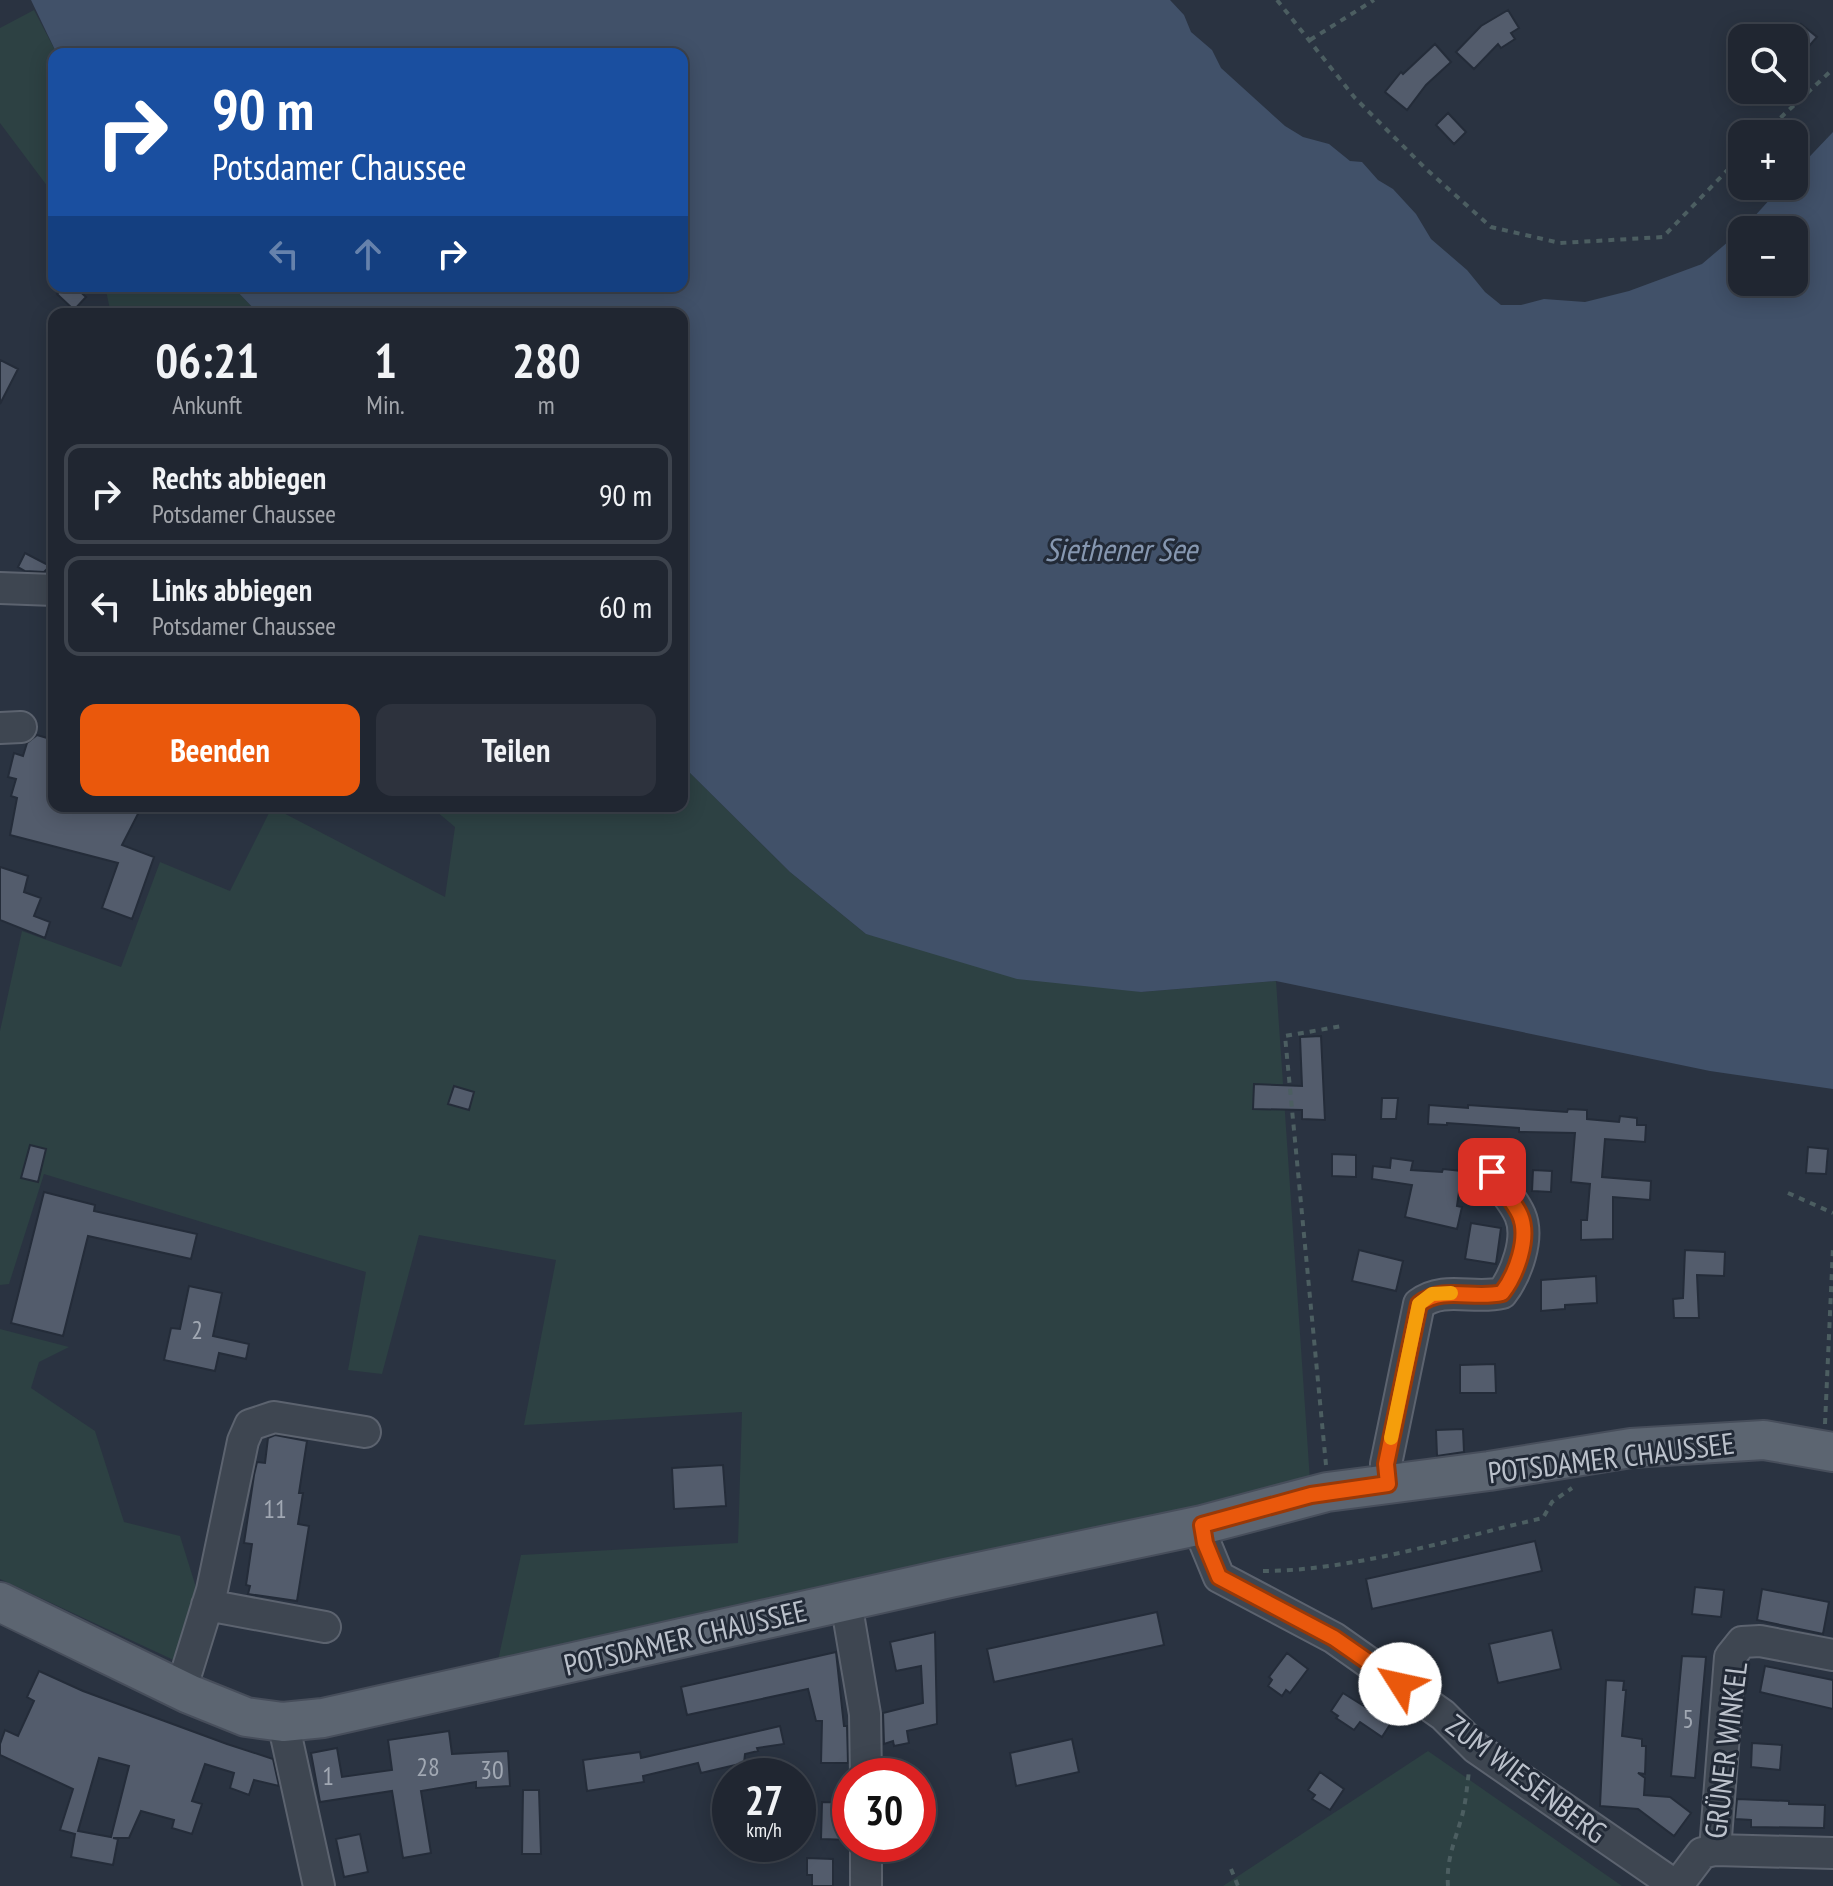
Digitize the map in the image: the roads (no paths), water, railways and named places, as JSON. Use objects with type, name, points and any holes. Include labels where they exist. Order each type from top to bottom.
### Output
[{"type":"main road","name":"POTSDAMER CHAUSSEE","points":[[0,1602],[181,1690],[246,1717],[283,1722],[323,1718],[1202,1525],[1327,1492],[1631,1448],[1764,1440],[1828,1452]]},
{"type":"street","points":[[0,588],[48,590]]},
{"type":"street","points":[[1388,1484],[1386,1464],[1419,1304],[1432,1294],[1490,1296],[1502,1293],[1510,1283],[1518,1260],[1523,1236],[1521,1216],[1499,1187],[1490,1160]]},
{"type":"street","points":[[181,1690],[207,1605],[243,1441],[250,1425],[274,1417],[365,1432]]},
{"type":"street","name":"ZUM WIESENBERG","points":[[1202,1525],[1205,1543],[1219,1577],[1334,1638],[1443,1715],[1476,1748],[1676,1886]]},
{"type":"street","points":[[846,1602],[865,1714],[866,1758]]},
{"type":"street","points":[[207,1605],[325,1627]]},
{"type":"street","name":"GRÜNER WINKEL","points":[[1676,1886],[1702,1853],[1715,1850],[1730,1657],[1742,1642],[1760,1641],[1833,1655]]},
{"type":"street","points":[[283,1722],[319,1886]]},
{"type":"street","points":[[1715,1850],[1833,1853]]},
{"type":"street","points":[[866,1862],[866,1886]]},
{"type":"water","name":"Siethener See","points":[[31,0],[1170,0],[1184,15],[1191,32],[1212,50],[1221,68],[1285,126],[1303,137],[1329,144],[1350,161],[1362,162],[1416,214],[1431,239],[1501,305],[1521,305],[1544,299],[1585,302],[1629,291],[1702,264],[1728,242],[1728,296],[1808,296],[1808,216],[1755,216],[1769,200],[1808,200],[1808,158],[1833,132],[1833,1089],[1710,1071],[1276,981],[1141,992],[1017,979],[866,934],[790,872],[688,771],[688,308],[253,308],[238,292],[688,292],[688,48],[54,48]]}]
